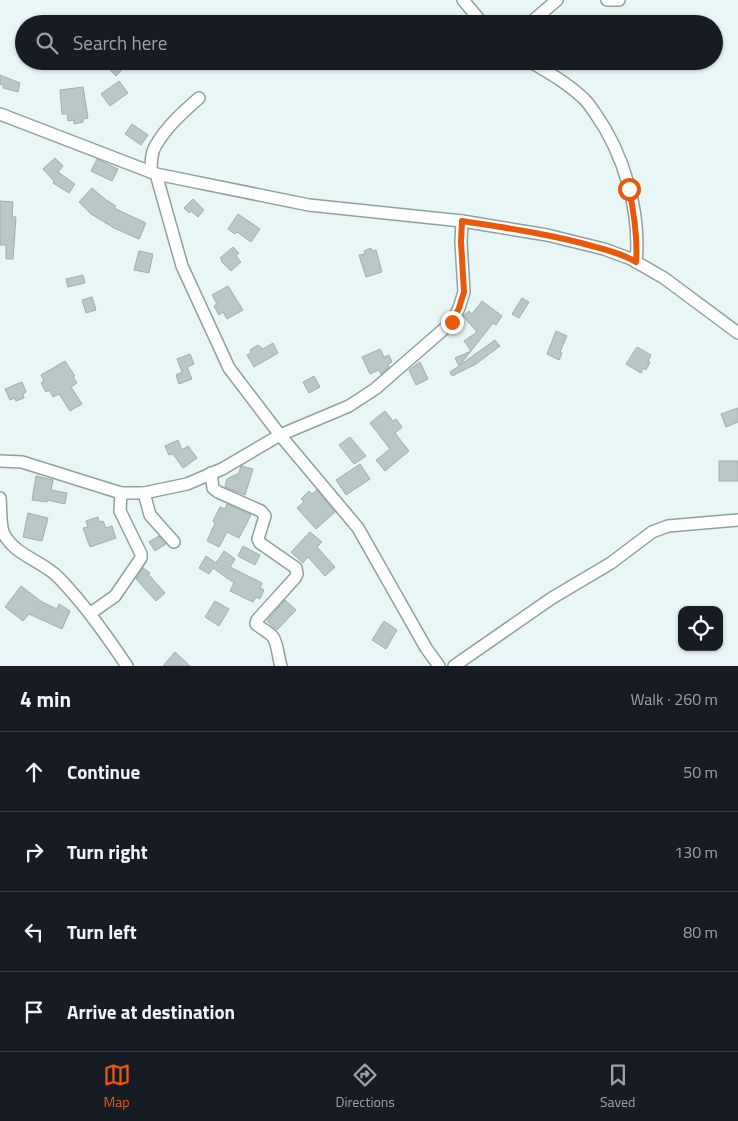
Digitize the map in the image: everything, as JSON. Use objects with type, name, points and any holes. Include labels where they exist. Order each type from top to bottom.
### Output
[{"type":"street","points":[[463,0],[476,15]]},
{"type":"street","points":[[540,15],[557,0]]},
{"type":"street","points":[[607,0],[619,0]]},
{"type":"street","points":[[545,70],[564,82],[585,99],[603,124],[619,157],[629,189],[635,222],[636,262]]},
{"type":"street","points":[[199,98],[172,123],[155,146],[151,161],[182,266],[229,368],[280,436],[358,528],[426,648],[439,666]]},
{"type":"street","points":[[0,114],[153,173],[309,205],[462,221],[547,235],[604,249],[636,262],[664,278],[738,333]]},
{"type":"street","points":[[0,461],[22,462],[121,493],[144,492],[186,484],[222,469],[280,436],[349,406],[375,389],[452,322],[464,292],[461,242],[462,221]]},
{"type":"street","points":[[211,473],[214,488],[218,492],[261,511],[265,516],[258,539],[260,543],[296,568],[297,574],[295,578],[257,620],[256,624],[276,641],[277,654],[281,666]]},
{"type":"street","points":[[144,492],[150,515],[174,542]]},
{"type":"street","points":[[90,613],[115,596],[141,558],[141,554],[120,511],[121,493]]},
{"type":"street","points":[[0,498],[2,531],[9,541],[21,552],[58,577],[90,613],[127,666]]},
{"type":"street","points":[[454,666],[552,598],[611,563],[652,532],[668,526],[738,520]]},
{"type":"building","points":[[110,70],[122,70],[116,76]]},
{"type":"building","points":[[0,75],[20,83],[18,92],[3,88],[4,86],[0,84]]},
{"type":"building","points":[[119,81],[128,93],[110,106],[101,94]]},
{"type":"building","points":[[83,87],[88,118],[83,119],[83,122],[74,124],[74,120],[68,121],[67,114],[62,114],[60,90]]},
{"type":"building","points":[[132,124],[148,135],[141,145],[125,134]]},
{"type":"building","points":[[55,158],[63,166],[58,172],[75,184],[69,193],[53,183],[54,181],[43,169]]},
{"type":"building","points":[[97,159],[118,169],[112,181],[91,171]]},
{"type":"building","points":[[92,188],[116,206],[114,208],[146,223],[139,239],[114,228],[91,214],[79,202]]},
{"type":"building","points":[[193,199],[204,210],[198,217],[191,211],[189,213],[184,208]]},
{"type":"building","points":[[0,201],[13,202],[12,217],[16,217],[13,259],[6,259],[6,245],[0,245]]},
{"type":"building","points":[[238,214],[260,229],[251,242],[237,232],[235,234],[228,229]]},
{"type":"building","points":[[233,247],[239,253],[236,256],[241,262],[231,271],[220,258]]},
{"type":"building","points":[[371,248],[372,251],[376,250],[382,272],[366,277],[359,255],[365,254],[364,251]]},
{"type":"building","points":[[139,251],[153,254],[149,273],[134,270]]},
{"type":"building","points":[[83,275],[85,283],[68,287],[66,279]]},
{"type":"building","points":[[228,286],[243,310],[227,319],[223,312],[219,315],[214,306],[217,304],[212,295]]},
{"type":"building","points":[[92,297],[96,310],[86,313],[82,300]]},
{"type":"building","points":[[522,298],[529,302],[519,318],[512,314]]},
{"type":"building","points":[[482,301],[502,316],[496,325],[493,323],[471,351],[464,341],[477,332],[463,316],[469,311],[472,314]]},
{"type":"building","points":[[556,331],[567,336],[560,352],[562,353],[559,360],[547,354]]},
{"type":"building","points":[[495,340],[500,346],[476,364],[452,376],[450,372],[459,366],[455,358],[471,351],[460,365]]},
{"type":"building","points":[[273,343],[278,353],[254,367],[247,355],[251,353],[250,350],[258,345],[263,349]]},
{"type":"building","points":[[637,347],[651,355],[646,370],[643,368],[641,373],[626,364]]},
{"type":"building","points":[[380,349],[384,357],[389,355],[392,362],[388,364],[389,367],[381,374],[379,370],[370,374],[362,357]]},
{"type":"building","points":[[190,354],[194,364],[187,367],[192,379],[179,384],[176,375],[182,372],[177,359]]},
{"type":"building","points":[[65,361],[75,376],[73,377],[77,383],[71,387],[82,404],[70,411],[59,394],[53,397],[49,390],[46,392],[41,383],[44,381],[41,375]]},
{"type":"building","points":[[420,362],[428,379],[416,385],[409,370]]},
{"type":"building","points":[[314,376],[320,387],[309,393],[303,382]]},
{"type":"building","points":[[22,382],[26,392],[23,394],[24,398],[16,401],[15,398],[10,400],[5,389]]},
{"type":"building","points":[[738,408],[738,422],[726,427],[721,414]]},
{"type":"building","points":[[385,411],[393,421],[396,419],[402,427],[395,433],[409,451],[385,471],[376,460],[390,449],[370,423]]},
{"type":"building","points":[[350,437],[366,456],[354,464],[339,445]]},
{"type":"building","points":[[178,440],[182,450],[188,446],[197,458],[183,468],[173,454],[169,455],[165,446]]},
{"type":"building","points":[[719,461],[738,461],[738,481],[719,481]]},
{"type":"building","points":[[360,464],[370,479],[346,495],[336,480]]},
{"type":"building","points":[[241,466],[253,469],[245,495],[225,487],[227,479],[239,473]]},
{"type":"building","points":[[36,476],[53,480],[51,490],[67,493],[65,504],[47,500],[47,502],[32,500]]},
{"type":"building","points":[[317,490],[335,512],[316,529],[297,508],[304,502],[301,499],[309,491],[312,494]]},
{"type":"building","points":[[227,504],[251,515],[239,538],[227,532],[219,547],[207,541],[215,523],[213,521],[220,507],[225,509]]},
{"type":"building","points":[[28,513],[48,518],[42,541],[23,537]]},
{"type":"building","points":[[98,517],[99,522],[103,521],[106,528],[112,526],[116,538],[90,547],[83,528],[88,527],[86,521]]},
{"type":"building","points":[[310,532],[322,542],[317,547],[335,567],[325,576],[308,557],[303,563],[291,552]]},
{"type":"building","points":[[159,536],[166,544],[155,551],[149,542]]},
{"type":"building","points":[[243,546],[260,555],[255,565],[238,556]]},
{"type":"building","points":[[224,551],[235,559],[230,567],[262,583],[260,588],[264,590],[260,599],[256,597],[253,602],[230,591],[234,583],[213,568],[209,574],[199,568],[206,556],[216,563]]},
{"type":"building","points":[[143,568],[150,573],[148,574],[165,593],[156,601],[136,579]]},
{"type":"building","points":[[21,586],[42,602],[57,609],[59,604],[70,611],[62,629],[29,614],[23,621],[5,607]]},
{"type":"building","points":[[285,600],[296,610],[277,630],[267,621]]},
{"type":"building","points":[[215,601],[229,609],[219,626],[205,617]]},
{"type":"building","points":[[384,621],[397,630],[386,649],[372,640]]},
{"type":"building","points":[[175,652],[190,666],[163,666]]},
{"type":"route","points":[[452,322],[464,292],[461,242],[462,221],[578,242],[604,249],[636,262],[635,222],[629,189]]}]
